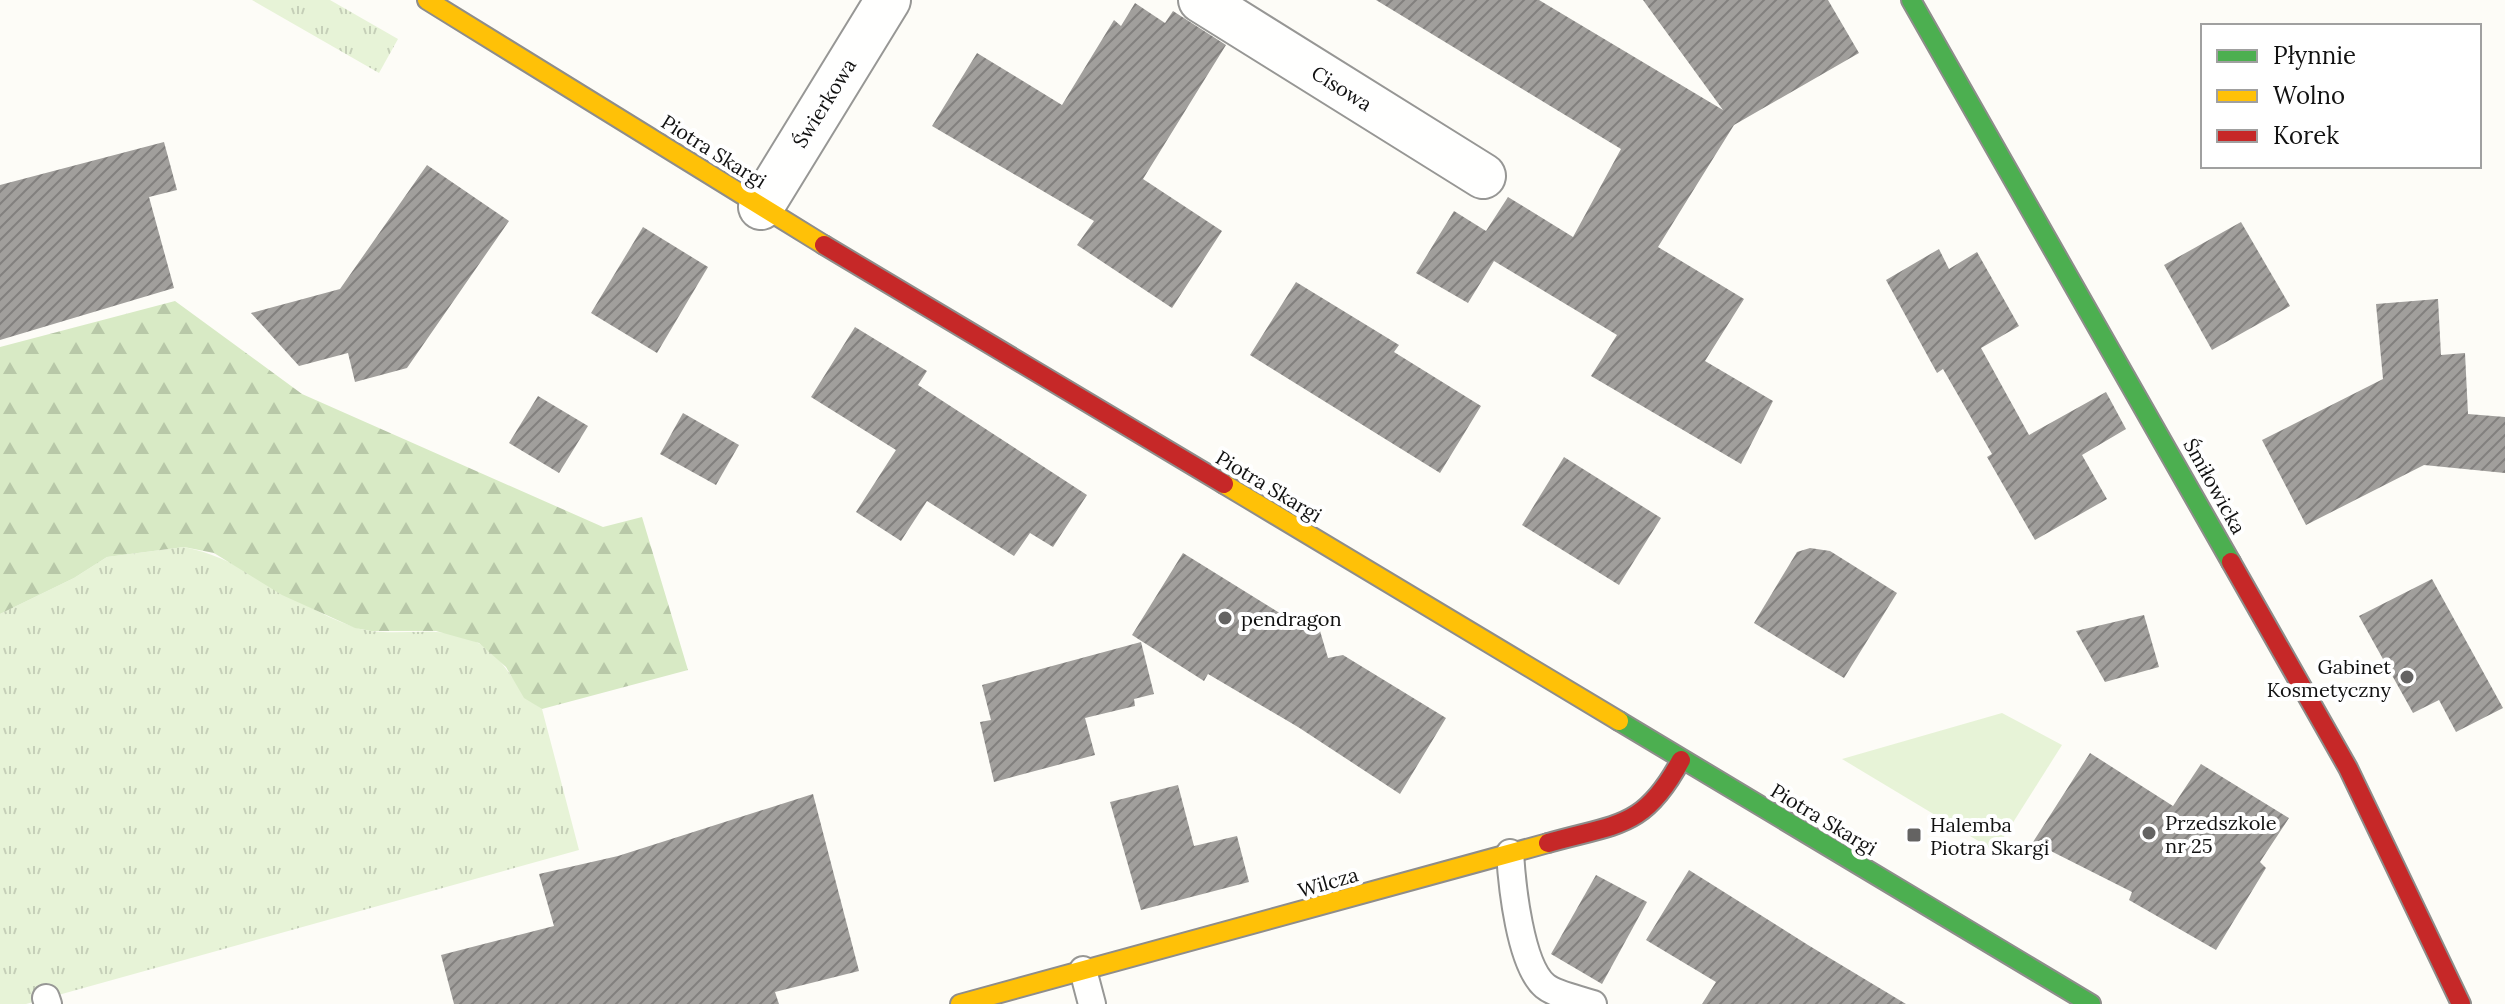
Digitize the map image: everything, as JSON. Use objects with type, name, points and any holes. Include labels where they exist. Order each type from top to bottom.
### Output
[{"type":"street","name":"Piotra Skargi","points":[[427,0],[761,207],[2091,1004]]},
{"type":"street","name":"Świerkowa","points":[[761,207],[888,0]]},
{"type":"street","name":"Cisowa","points":[[1201,0],[1483,176]]},
{"type":"street","name":"Śmiłowicka","points":[[1911,0],[2348,768],[2461,1004]]},
{"type":"street","name":"Wilcza","points":[[960,1004],[1634,819],[1663,793],[1681,760]]},
{"type":"lane","points":[[1510,853],[1513,887],[1531,964],[1546,987],[1593,1004]]},
{"type":"lane","points":[[1083,970],[1092,1004]]},
{"type":"green space","points":[[252,0],[330,0],[398,39],[379,73]]},
{"type":"green space","points":[[175,301],[302,394],[603,527],[642,517],[688,670],[542,709],[524,698],[506,667],[479,643],[436,631],[371,631],[355,628],[282,595],[214,553],[184,547],[107,557],[74,578],[0,614],[0,347]]},
{"type":"green space","points":[[184,547],[228,562],[311,608],[354,627],[385,632],[449,633],[465,637],[490,651],[525,694],[542,709],[579,850],[26,1004],[0,1004],[0,614],[74,578],[107,557]]},
{"type":"green space","points":[[2002,713],[2062,745],[1995,851],[1842,759]]},
{"type":"building","points":[[1376,0],[1539,0],[1723,110],[1643,0],[1828,0],[1859,53],[1734,125],[1658,247],[1744,299],[1705,361],[1773,401],[1741,464],[1591,376],[1617,335],[1494,261],[1468,303],[1416,273],[1454,211],[1486,231],[1508,197],[1573,237],[1621,149]]},
{"type":"building","points":[[1135,3],[1165,23],[1173,11],[1226,45],[1143,179],[1222,231],[1172,308],[1077,245],[1094,221],[932,126],[977,53],[1062,105],[1114,20],[1121,26]]},
{"type":"building","points":[[164,142],[177,190],[149,197],[174,288],[0,340],[0,185]]},
{"type":"building","points":[[427,165],[509,221],[407,368],[355,382],[348,353],[299,366],[251,313],[340,289]]},
{"type":"building","points":[[2241,222],[2290,306],[2212,350],[2164,265]]},
{"type":"building","points":[[643,227],[708,267],[657,353],[591,313]]},
{"type":"building","points":[[1939,249],[1949,269],[1977,252],[2019,326],[1981,348],[2029,435],[2106,392],[2126,429],[2082,455],[2107,499],[2035,540],[1987,457],[1992,454],[1943,369],[1937,373],[1886,280]]},
{"type":"building","points":[[1296,282],[1399,345],[1394,352],[1481,406],[1440,473],[1250,355]]},
{"type":"building","points":[[2438,299],[2441,355],[2465,353],[2468,414],[2505,417],[2505,473],[2424,465],[2306,525],[2262,440],[2383,379],[2376,304]]},
{"type":"building","points":[[855,327],[927,371],[918,385],[1087,495],[1053,547],[1030,533],[1014,556],[927,501],[901,541],[856,512],[896,450],[811,397]]},
{"type":"building","points":[[538,396],[588,426],[559,473],[509,443]]},
{"type":"building","points":[[683,413],[739,445],[716,485],[660,454]]},
{"type":"building","points":[[1564,457],[1661,518],[1619,585],[1522,525]]},
{"type":"building","points":[[1810,548],[1830,551],[1897,593],[1844,678],[1754,623],[1797,552]]},
{"type":"building","points":[[1183,553],[1302,627],[1318,624],[1328,658],[1343,655],[1446,718],[1400,794],[1298,727],[1208,674],[1204,681],[1132,635]]},
{"type":"building","points":[[2432,579],[2503,708],[2456,732],[2439,700],[2413,713],[2359,616]]},
{"type":"building","points":[[2144,615],[2159,667],[2105,682],[2076,631]]},
{"type":"building","points":[[1141,642],[1154,694],[1134,699],[1135,706],[1085,718],[1095,755],[994,782],[980,722],[991,720],[982,685]]},
{"type":"building","points":[[2090,753],[2173,806],[2201,764],[2289,818],[2260,862],[2266,868],[2216,950],[2129,900],[2132,892],[2033,842]]},
{"type":"building","points":[[1178,785],[1194,846],[1237,836],[1249,882],[1141,910],[1110,802]]},
{"type":"building","points":[[813,794],[859,971],[775,992],[779,1004],[454,1004],[441,955],[554,926],[539,874],[618,856]]},
{"type":"building","points":[[1689,870],[1906,1004],[1702,1004],[1716,982],[1646,940]]},
{"type":"building","points":[[1596,875],[1647,902],[1602,984],[1551,954]]},
{"type":"traffic: fast","points":[[1911,0],[2231,562]]},
{"type":"traffic: fast","points":[[1619,721],[2091,1004]]},
{"type":"traffic: slow","points":[[427,0],[824,245]]},
{"type":"traffic: slow","points":[[1224,484],[1619,721]]},
{"type":"traffic: slow","points":[[960,1004],[1548,843]]},
{"type":"traffic: jam","points":[[824,245],[1224,484]]},
{"type":"traffic: jam","points":[[2231,562],[2348,768],[2461,1004]]},
{"type":"traffic: jam","points":[[1548,843],[1627,820],[1654,799],[1668,783],[1681,760]]},
{"type":"place","name":"pendragon","points":[[1225,618]]},
{"type":"place","name":"Gabinet Kosmetyczny","points":[[2407,677]]},
{"type":"place","name":"Przedszkole nr 25","points":[[2149,833]]},
{"type":"place","name":"Halemba Piotra Skargi","points":[[1914,835]]}]
